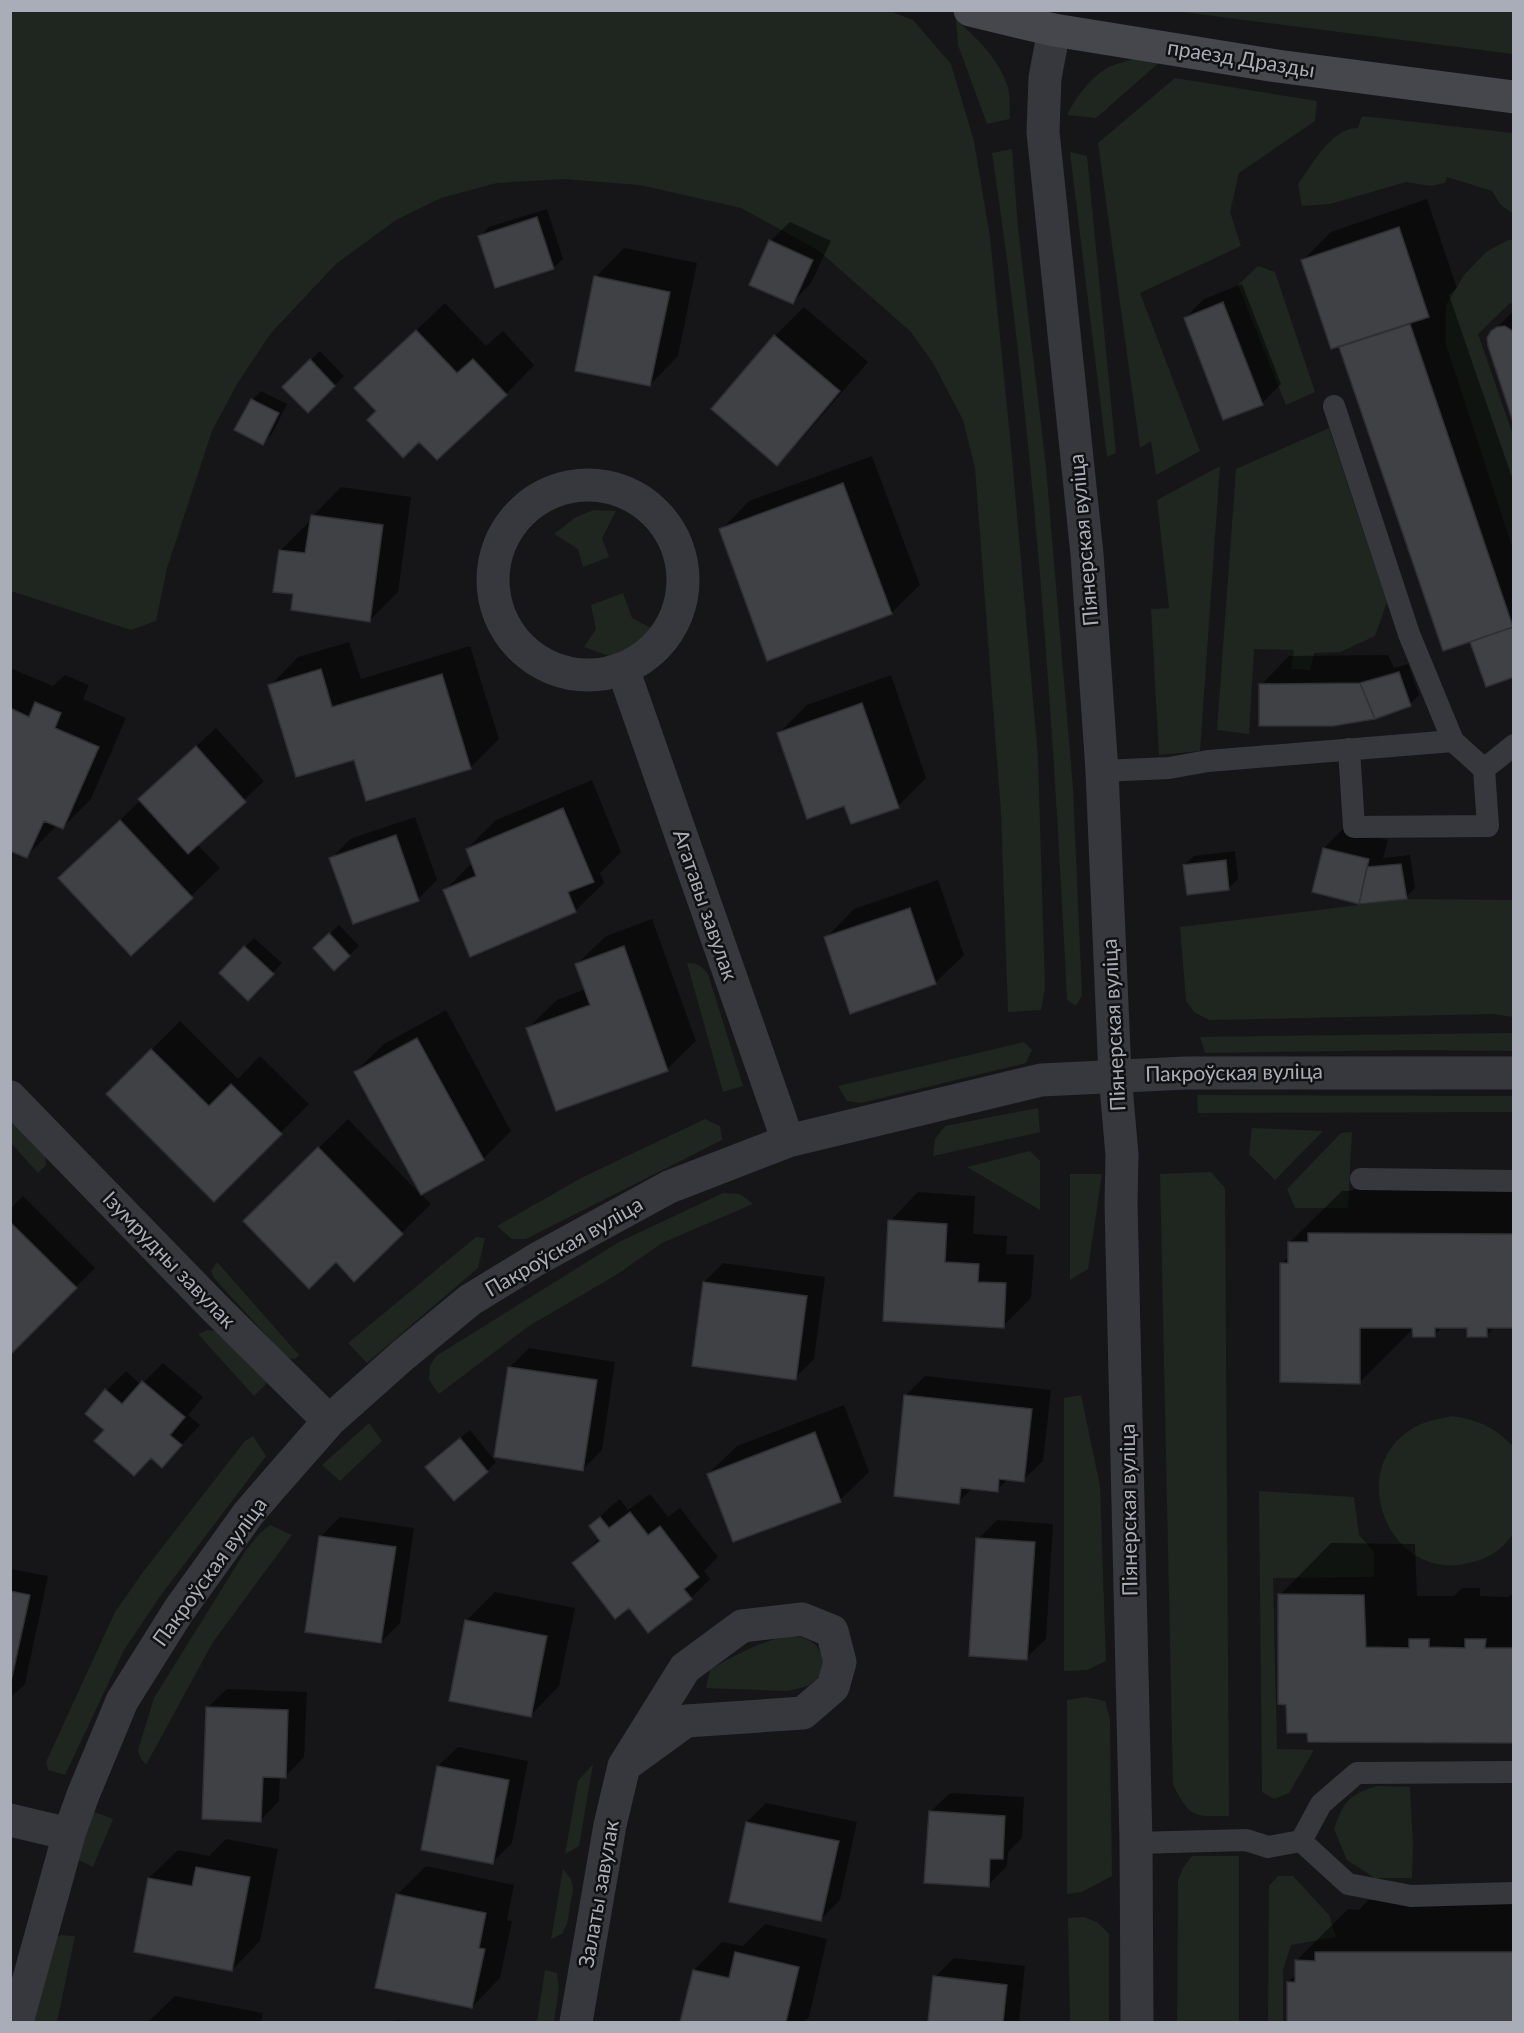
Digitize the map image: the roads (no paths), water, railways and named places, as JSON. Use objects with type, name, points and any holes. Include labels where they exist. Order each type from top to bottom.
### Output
[{"type":"street","name":"праезд Дразды","points":[[970,10],[1054,30],[1277,66],[1514,97]]},
{"type":"street","name":"Піянерская вуліца","points":[[1054,30],[1045,78],[1043,132],[1087,554],[1102,771],[1115,1075],[1122,1155],[1121,1203],[1136,1843],[1137,2022]]},
{"type":"street","points":[[581,485],[611,488],[631,495],[649,508],[667,526],[678,549],[683,575],[680,605],[667,633],[648,655],[623,669],[600,675],[576,675],[554,669],[534,659],[518,645],[501,620],[494,592],[495,562],[499,545],[507,530],[527,507],[552,492],[581,485]]},
{"type":"street","name":"Агатавы завулак","points":[[623,669],[788,1140]]},
{"type":"street","name":"Пакроўская вуліца","points":[[17,2022],[82,1795],[122,1701],[166,1630],[248,1514],[329,1421],[470,1300],[537,1259],[669,1187],[788,1140],[1041,1080],[1186,1072],[1514,1073]]},
{"type":"street","name":"Ізумрудны завулак","points":[[10,1097],[213,1306],[329,1421]]},
{"type":"street","name":"Залаты завулак","points":[[576,2022],[610,1825],[624,1766],[685,1668],[742,1626],[802,1619],[832,1631],[840,1662],[833,1687],[803,1713],[686,1721],[624,1766]]},
{"type":"street","points":[[10,1820],[69,1834]]},
{"type":"lane","points":[[1334,406],[1409,634],[1453,741],[1484,769],[1488,826],[1354,827],[1349,749]]},
{"type":"lane","points":[[1102,771],[1169,768],[1208,761],[1453,741]]},
{"type":"lane","points":[[1484,769],[1514,745]]},
{"type":"lane","points":[[1361,1179],[1514,1181]]},
{"type":"lane","points":[[1301,1841],[1321,1804],[1357,1773],[1514,1772]]},
{"type":"lane","points":[[1136,1843],[1246,1840],[1268,1847],[1301,1841]]},
{"type":"lane","points":[[1301,1841],[1348,1884],[1411,1896],[1514,1893]]}]
